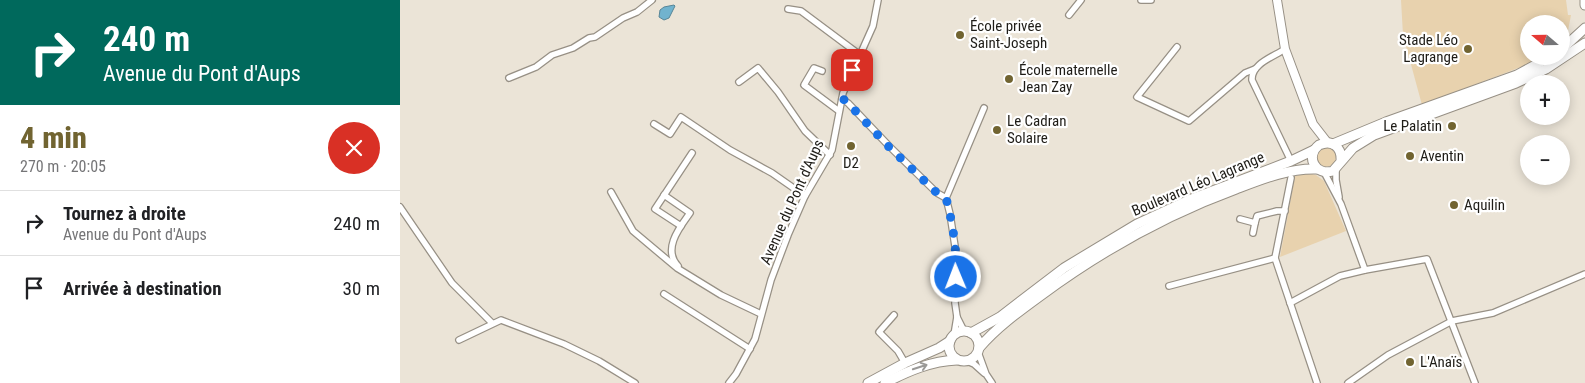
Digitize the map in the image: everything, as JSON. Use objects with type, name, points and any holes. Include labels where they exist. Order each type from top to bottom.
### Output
[{"type":"main road","points":[[1585,0],[1585,5]]},
{"type":"main road","points":[[1585,28],[1585,36]]},
{"type":"main road","points":[[1570,42],[1585,28]]},
{"type":"main road","points":[[1535,65],[1517,75],[1330,143],[1319,144],[1314,149],[1312,160],[1320,170],[1332,171],[1354,148],[1374,135],[1516,83],[1546,69],[1585,43]]},
{"type":"main road","points":[[1330,143],[1340,151],[1339,165]]},
{"type":"main road","name":"Boulevard Léo Lagrange","points":[[967,332],[1000,317],[1064,268],[1137,224],[1189,200],[1291,161],[1314,149]]},
{"type":"main road","name":"Boulevard Léo Lagrange","points":[[979,350],[1006,322],[1095,257],[1172,214],[1260,180],[1301,170],[1320,170]]},
{"type":"main road","points":[[868,383],[904,363],[939,348],[952,338],[967,332],[978,339],[979,350],[974,358],[967,361],[935,362],[910,370],[885,383]]},
{"type":"main road","points":[[952,338],[949,349],[957,360]]},
{"type":"street","points":[[509,78],[536,67],[552,55],[573,48],[589,38],[595,37],[623,18],[637,12],[652,0]]},
{"type":"street","name":"Avenue du Pont d'Aups","points":[[729,383],[750,349],[778,259],[806,196],[834,145],[839,111],[847,80],[873,26],[878,0]]},
{"type":"street","points":[[1068,16],[1081,0]]},
{"type":"street","points":[[1141,0],[1151,0]]},
{"type":"street","points":[[1277,0],[1285,49],[1313,124],[1314,149]]},
{"type":"street","points":[[788,9],[801,11],[860,55]]},
{"type":"street","points":[[1177,46],[1137,97],[1190,121],[1244,73],[1255,69],[1285,49]]},
{"type":"street","points":[[739,82],[758,68],[806,131],[830,155]]},
{"type":"street","points":[[822,71],[814,68],[804,85],[839,111]]},
{"type":"street","points":[[1255,69],[1252,72],[1252,80],[1291,161]]},
{"type":"street","points":[[842,98],[888,146],[937,193],[946,198]]},
{"type":"street","points":[[952,338],[957,317],[955,303],[957,259],[946,198],[984,108]]},
{"type":"street","points":[[654,124],[670,134],[681,117],[730,150],[772,173],[806,196]]},
{"type":"street","points":[[1313,124],[1330,143]]},
{"type":"street","points":[[680,226],[655,209],[692,153]]},
{"type":"street","points":[[1339,165],[1336,180],[1341,204],[1366,270]]},
{"type":"street","points":[[1320,170],[1341,204]]},
{"type":"street","points":[[1291,178],[1275,258],[1317,383]]},
{"type":"street","points":[[611,192],[633,231],[686,274],[722,295],[761,314]]},
{"type":"street","points":[[664,195],[690,213],[680,226],[673,240],[671,251],[674,262],[686,274]]},
{"type":"street","points":[[400,206],[452,283],[492,324]]},
{"type":"street","points":[[1253,233],[1257,216],[1285,211]]},
{"type":"street","points":[[1240,219],[1255,223]]},
{"type":"street","points":[[1170,286],[1275,258]]},
{"type":"street","points":[[1290,303],[1340,276],[1428,259],[1475,383]]},
{"type":"street","points":[[1348,383],[1388,355],[1452,321],[1493,313],[1585,274]]},
{"type":"street","points":[[664,294],[750,349]]},
{"type":"street","points":[[894,314],[879,332],[898,351],[904,363]]},
{"type":"street","points":[[957,317],[967,332]]},
{"type":"street","points":[[459,340],[501,320],[548,337],[599,361],[635,383]]},
{"type":"street","points":[[979,350],[986,374]]},
{"type":"street","points":[[967,361],[986,374],[992,383]]},
{"type":"shaded area","name":"Stade Léo Lagrange","points":[[1401,0],[1566,0],[1568,15],[1520,15],[1520,65],[1526,65],[1422,105],[1403,35]]},
{"type":"shaded area","points":[[1326,147],[1333,150],[1336,157],[1333,164],[1326,167],[1319,164],[1316,157],[1319,150]]},
{"type":"shaded area","points":[[1308,173],[1316,175],[1324,181],[1346,231],[1280,257],[1295,176]]},
{"type":"water","points":[[674,5],[669,18],[664,20],[659,17],[660,10]]},
{"type":"place","name":"École privée Saint-Joseph","points":[[960,35]]},
{"type":"place","name":"Stade Léo Lagrange","points":[[1468,49]]},
{"type":"place","name":"École maternelle Jean Zay","points":[[1009,79]]},
{"type":"place","name":"Le Palatin","points":[[1452,126]]},
{"type":"place","name":"Le Cadran Solaire","points":[[997,130]]},
{"type":"place","name":"D2","points":[[851,146]]},
{"type":"place","name":"Aventin","points":[[1410,156]]},
{"type":"place","name":"Aquilin","points":[[1454,205]]},
{"type":"place","name":"L'Anaïs","points":[[1410,362]]},
{"type":"route","points":[[852,70],[842,98],[888,146],[937,193],[946,198],[957,259],[956,277]]}]
